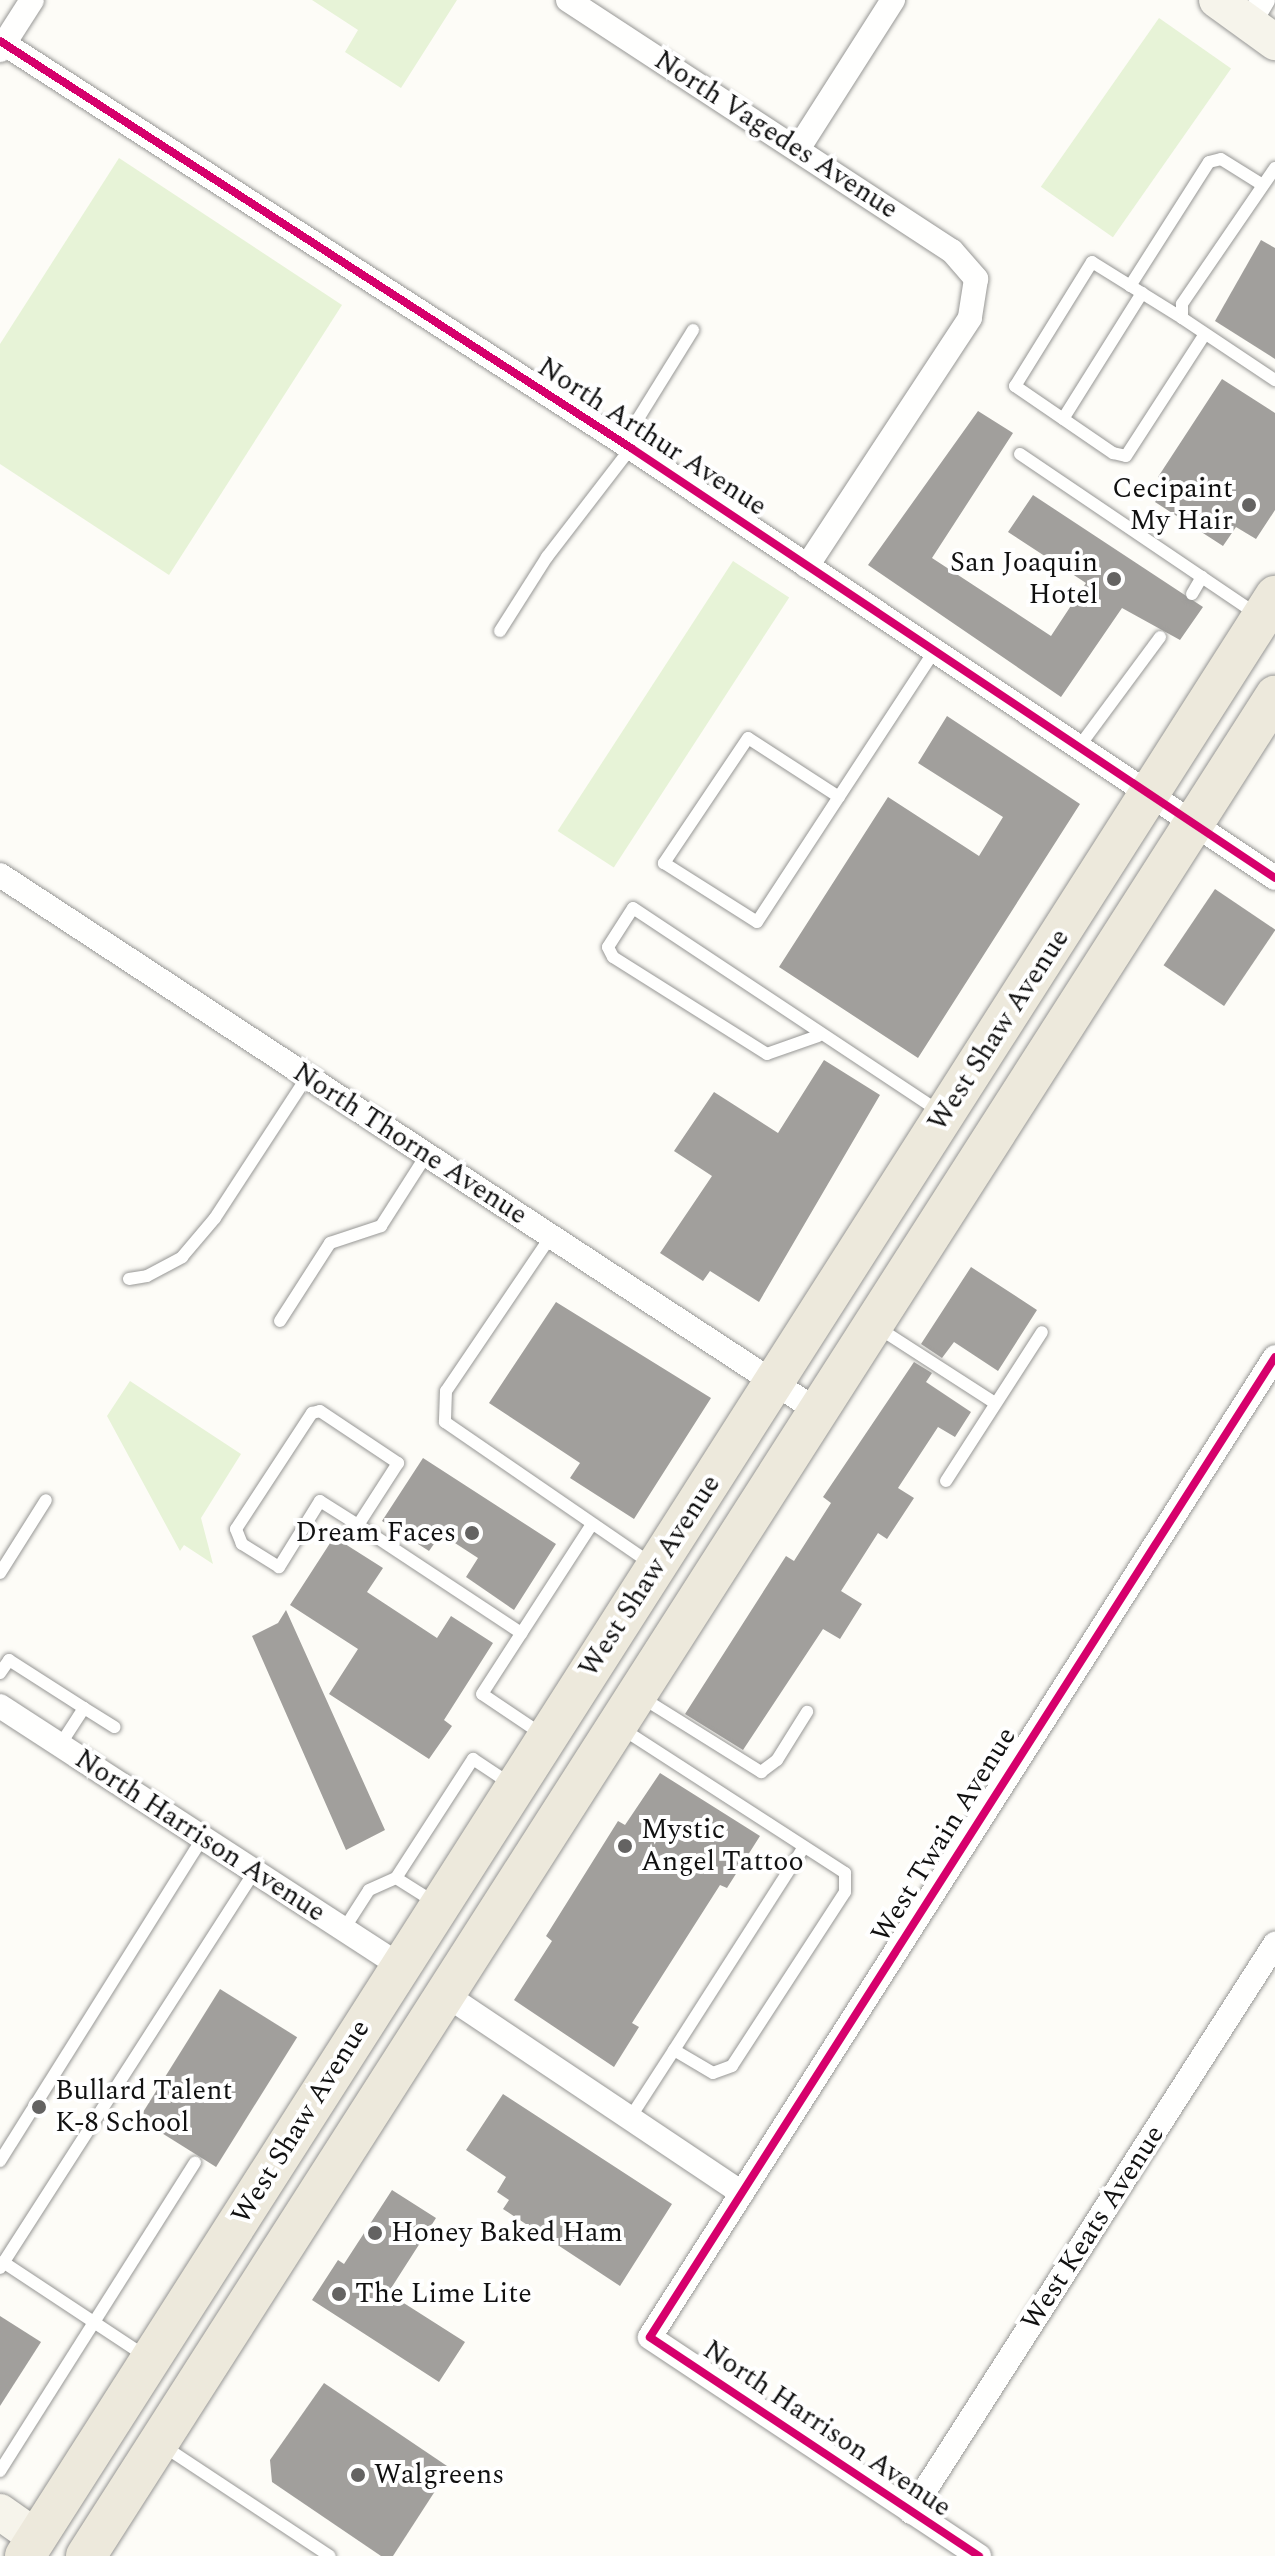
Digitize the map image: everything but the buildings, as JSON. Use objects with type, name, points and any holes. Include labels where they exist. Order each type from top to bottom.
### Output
[{"type":"main road","points":[[1217,0],[1262,21]]},
{"type":"main road","name":"West Shaw Avenue","points":[[42,2550],[150,2359],[1268,607]]},
{"type":"main road","name":"West Shaw Avenue","points":[[86,2556],[374,2110],[1275,696]]},
{"type":"main road","points":[[446,1995],[440,1957],[492,1872],[520,1779]]},
{"type":"main road","points":[[374,2110],[363,2080],[413,2000],[414,1988],[400,1966]]},
{"type":"main road","points":[[0,2512],[42,2550]]},
{"type":"street","points":[[1,45],[32,0]]},
{"type":"street","name":"North Vagedes Avenue","points":[[568,0],[952,251],[976,279],[970,318],[807,566]]},
{"type":"street","points":[[798,149],[893,0]]},
{"type":"street","name":"North Arthur Avenue","points":[[1,45],[627,446],[933,653],[1275,878]]},
{"type":"street","name":"North Thorne Avenue","points":[[0,875],[819,1412]]},
{"type":"street","name":"West Twain Avenue","points":[[650,2337],[1275,1357]]},
{"type":"street","name":"North Harrison Avenue","points":[[0,1706],[400,1966]]},
{"type":"street","name":"West Keats Avenue","points":[[911,2512],[1275,1944]]},
{"type":"street","points":[[446,1995],[742,2193]]},
{"type":"street","name":"North Harrison Avenue","points":[[650,2337],[979,2556]]},
{"type":"lane","points":[[1130,286],[1209,162],[1221,159],[1261,184]]},
{"type":"lane","points":[[1182,318],[1182,304],[1261,184],[1275,168]]},
{"type":"lane","points":[[1205,334],[1126,456],[1113,453],[1015,386],[1092,262],[1182,318],[1275,380]]},
{"type":"lane","points":[[1063,419],[1142,293]]},
{"type":"lane","points":[[500,631],[547,557],[627,446],[693,330]]},
{"type":"lane","points":[[1020,454],[1202,577],[1268,607]]},
{"type":"lane","points":[[1192,594],[1202,577]]},
{"type":"lane","points":[[1078,748],[1160,637]]},
{"type":"lane","points":[[839,797],[748,738],[664,863],[757,922],[839,797],[933,653]]},
{"type":"lane","points":[[818,1036],[767,1054],[613,957],[608,947],[633,908],[791,1010],[818,1036],[944,1115]]},
{"type":"lane","points":[[129,1279],[147,1276],[182,1257],[215,1218],[307,1077]]},
{"type":"lane","points":[[280,1321],[330,1243],[381,1226],[427,1154]]},
{"type":"lane","points":[[551,1236],[446,1391],[441,1407],[445,1422],[656,1567]]},
{"type":"lane","points":[[875,1325],[995,1403]]},
{"type":"lane","points":[[946,1481],[1042,1332]]},
{"type":"lane","points":[[358,1525],[398,1463],[320,1411],[312,1413],[236,1529],[242,1544],[279,1567],[320,1501],[521,1633]]},
{"type":"lane","points":[[0,1573],[46,1500]]},
{"type":"lane","points":[[547,1737],[482,1694],[592,1524]]},
{"type":"lane","points":[[0,1673],[5,1657],[115,1727]]},
{"type":"lane","points":[[60,1745],[84,1708]]},
{"type":"lane","points":[[628,1711],[761,1772],[777,1760],[807,1712]]},
{"type":"lane","points":[[628,1711],[804,1847],[845,1873],[845,1892],[732,2066],[713,2073],[674,2050]]},
{"type":"lane","points":[[344,1929],[369,1890],[396,1878],[473,1759],[520,1779]]},
{"type":"lane","points":[[0,2161],[203,1838]]},
{"type":"lane","points":[[630,2118],[804,1847]]},
{"type":"lane","points":[[150,2359],[2,2265],[255,1871]]},
{"type":"lane","points":[[396,1878],[439,1906]]},
{"type":"lane","points":[[0,2471],[195,2163]]},
{"type":"lane","points":[[159,2444],[330,2556]]},
{"type":"green space","points":[[312,0],[457,0],[401,88],[345,52],[358,30]]},
{"type":"green space","points":[[1159,18],[1231,68],[1113,237],[1041,187]]},
{"type":"green space","points":[[119,158],[342,305],[169,575],[0,464],[0,344]]},
{"type":"green space","points":[[733,561],[789,597],[614,868],[558,831]]},
{"type":"green space","points":[[130,1381],[241,1454],[201,1518],[213,1564],[184,1545],[180,1551],[107,1416]]},
{"type":"cycle path","points":[[0,41],[631,448],[1275,878]]},
{"type":"cycle path","points":[[979,2556],[650,2337],[1275,1357]]},
{"type":"place","name":"Cecipaint My Hair","points":[[1249,505]]},
{"type":"place","name":"San Joaquin Hotel","points":[[1114,579]]},
{"type":"place","name":"Dream Faces","points":[[472,1533]]},
{"type":"place","name":"Mystic Angel Tattoo","points":[[625,1846]]},
{"type":"place","name":"Bullard Talent K-8 School","points":[[39,2107]]},
{"type":"place","name":"Honey Baked Ham","points":[[375,2233]]},
{"type":"place","name":"The Lime Lite","points":[[339,2294]]},
{"type":"place","name":"Walgreens","points":[[358,2475]]}]
